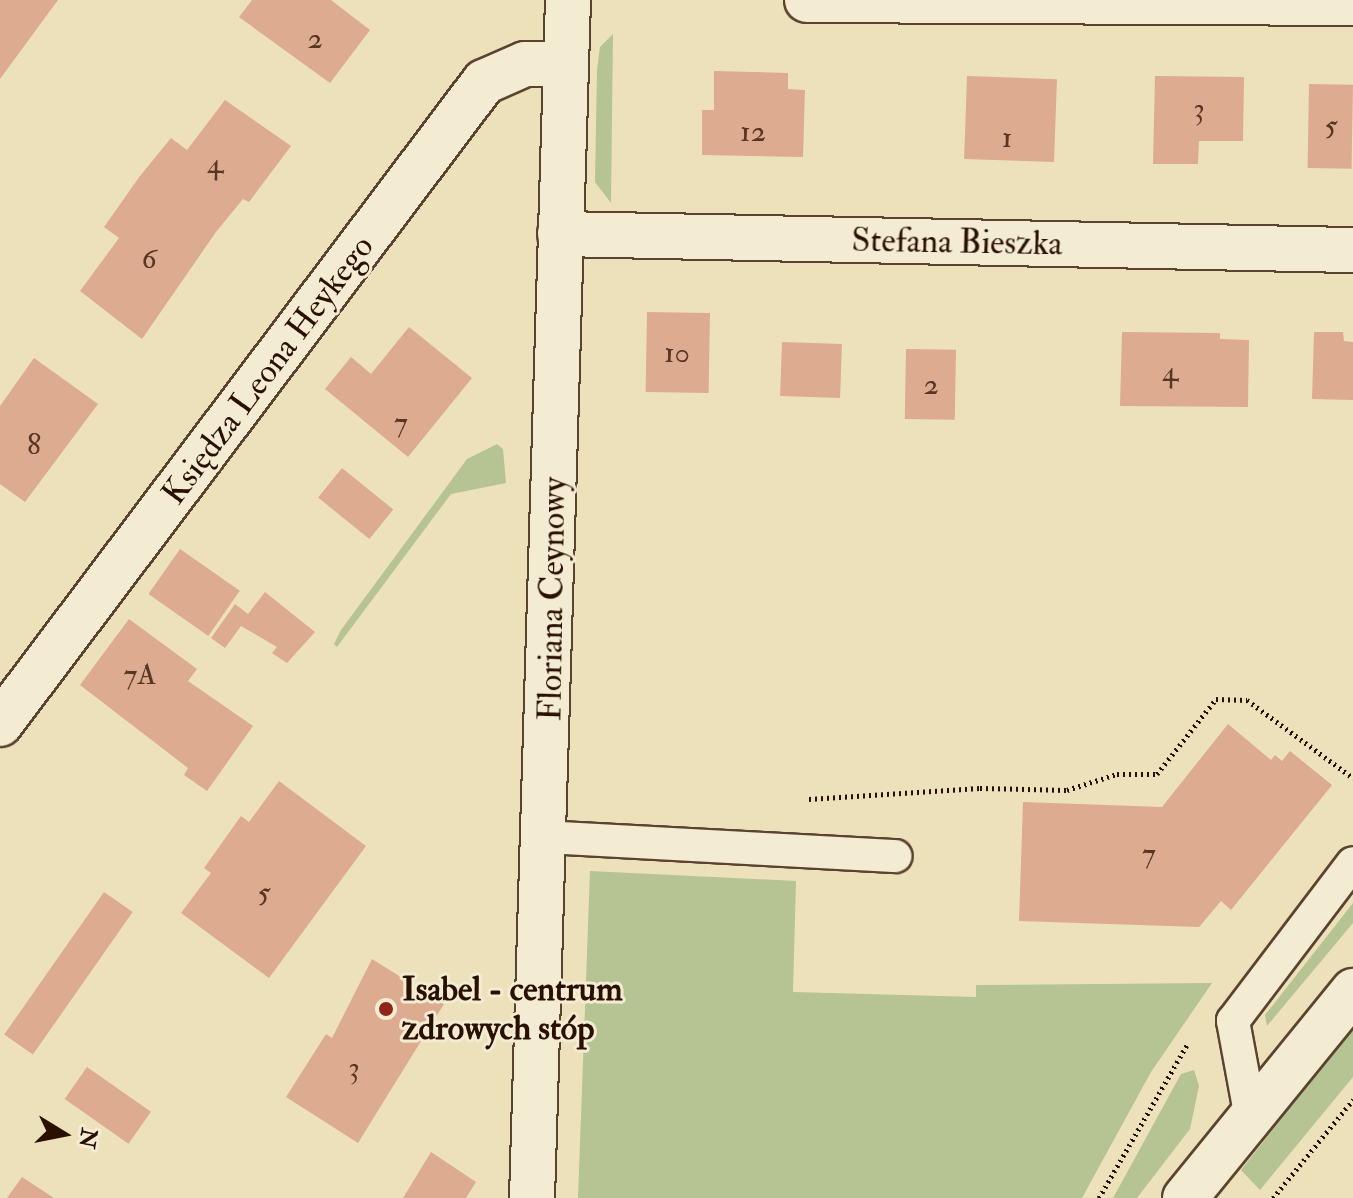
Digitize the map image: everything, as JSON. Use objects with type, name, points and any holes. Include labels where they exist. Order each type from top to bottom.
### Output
[{"type":"street","name":"Floriana Ceynowy","points":[[532,1198],[568,0]]},
{"type":"street","points":[[807,0],[1353,3]]},
{"type":"street","name":"Księdza Leona Heykego","points":[[0,724],[484,82],[525,64],[565,64]]},
{"type":"street","name":"Stefana Bieszka","points":[[560,234],[1353,250]]},
{"type":"street","points":[[1190,1194],[1353,991]]},
{"type":"lane","points":[[544,837],[895,856]]},
{"type":"lane","points":[[1251,1118],[1233,1021],[1353,863]]},
{"type":"path","points":[[805,800],[980,788],[1067,790],[1117,774],[1157,774],[1216,699],[1247,700],[1353,778]]},
{"type":"path","points":[[1099,1198],[1182,1053]]},
{"type":"path","points":[[1273,1198],[1353,1100]]},
{"type":"green space","points":[[613,34],[611,203],[595,182],[597,70],[600,47]]},
{"type":"green space","points":[[497,444],[503,449],[506,483],[451,494],[337,647],[334,644],[341,630],[467,459]]},
{"type":"green space","points":[[590,871],[796,881],[793,992],[976,997],[976,985],[1212,983],[1151,1072],[1082,1198],[578,1198]]},
{"type":"green space","points":[[1353,903],[1353,923],[1267,1026],[1265,1015]]},
{"type":"green space","points":[[1353,1028],[1353,1077],[1260,1190],[1241,1170]]},
{"type":"green space","points":[[1194,1070],[1199,1086],[1190,1129],[1137,1198],[1113,1198],[1181,1074]]},
{"type":"building","points":[[0,0],[58,0],[0,79]]},
{"type":"building","points":[[252,0],[331,0],[370,30],[330,83],[239,17]]},
{"type":"building","points":[[714,71],[788,73],[788,89],[805,90],[803,157],[702,155],[702,110],[714,110]]},
{"type":"building","points":[[967,76],[1057,79],[1054,162],[964,159]]},
{"type":"building","points":[[1155,76],[1244,77],[1243,141],[1199,141],[1198,164],[1153,164]]},
{"type":"building","points":[[1309,84],[1353,85],[1352,169],[1308,168]]},
{"type":"building","points":[[225,100],[291,146],[249,202],[243,199],[216,232],[142,339],[80,291],[119,238],[104,227],[140,176],[171,138],[187,150]]},
{"type":"building","points":[[647,312],[710,313],[709,393],[646,392]]},
{"type":"building","points":[[409,327],[472,378],[408,457],[325,389],[351,357],[371,374]]},
{"type":"building","points":[[1122,332],[1220,333],[1220,339],[1249,340],[1248,407],[1120,406]]},
{"type":"building","points":[[1314,332],[1343,332],[1344,341],[1353,342],[1353,400],[1312,399]]},
{"type":"building","points":[[782,342],[842,344],[840,398],[780,396]]},
{"type":"building","points":[[906,349],[956,350],[955,420],[905,419]]},
{"type":"building","points":[[34,358],[98,404],[25,502],[0,484],[0,406]]},
{"type":"building","points":[[342,468],[393,510],[369,539],[318,498]]},
{"type":"building","points":[[180,549],[240,591],[208,636],[148,594]]},
{"type":"building","points":[[265,592],[315,632],[287,663],[272,653],[277,647],[241,626],[225,648],[211,638],[235,604],[248,614]]},
{"type":"building","points":[[129,619],[197,669],[188,681],[253,726],[207,791],[184,775],[188,768],[80,685]]},
{"type":"building","points":[[1228,724],[1271,760],[1275,755],[1282,761],[1290,751],[1332,785],[1231,910],[1221,901],[1199,927],[1019,921],[1023,802],[1162,807]]},
{"type":"building","points":[[279,781],[366,846],[269,978],[181,913],[211,873],[204,868],[241,816],[249,822]]},
{"type":"building","points":[[104,892],[133,912],[33,1055],[4,1035]]},
{"type":"building","points":[[372,959],[444,1004],[358,1143],[286,1097],[326,1034],[332,1038]]},
{"type":"building","points":[[87,1067],[151,1112],[129,1144],[65,1099]]},
{"type":"building","points":[[431,1152],[476,1182],[466,1198],[403,1198]]},
{"type":"building","points":[[22,1177],[54,1198],[7,1198]]},
{"type":"place","name":"Isabel - centrum zdrowych stóp","points":[[386,1009]]}]
